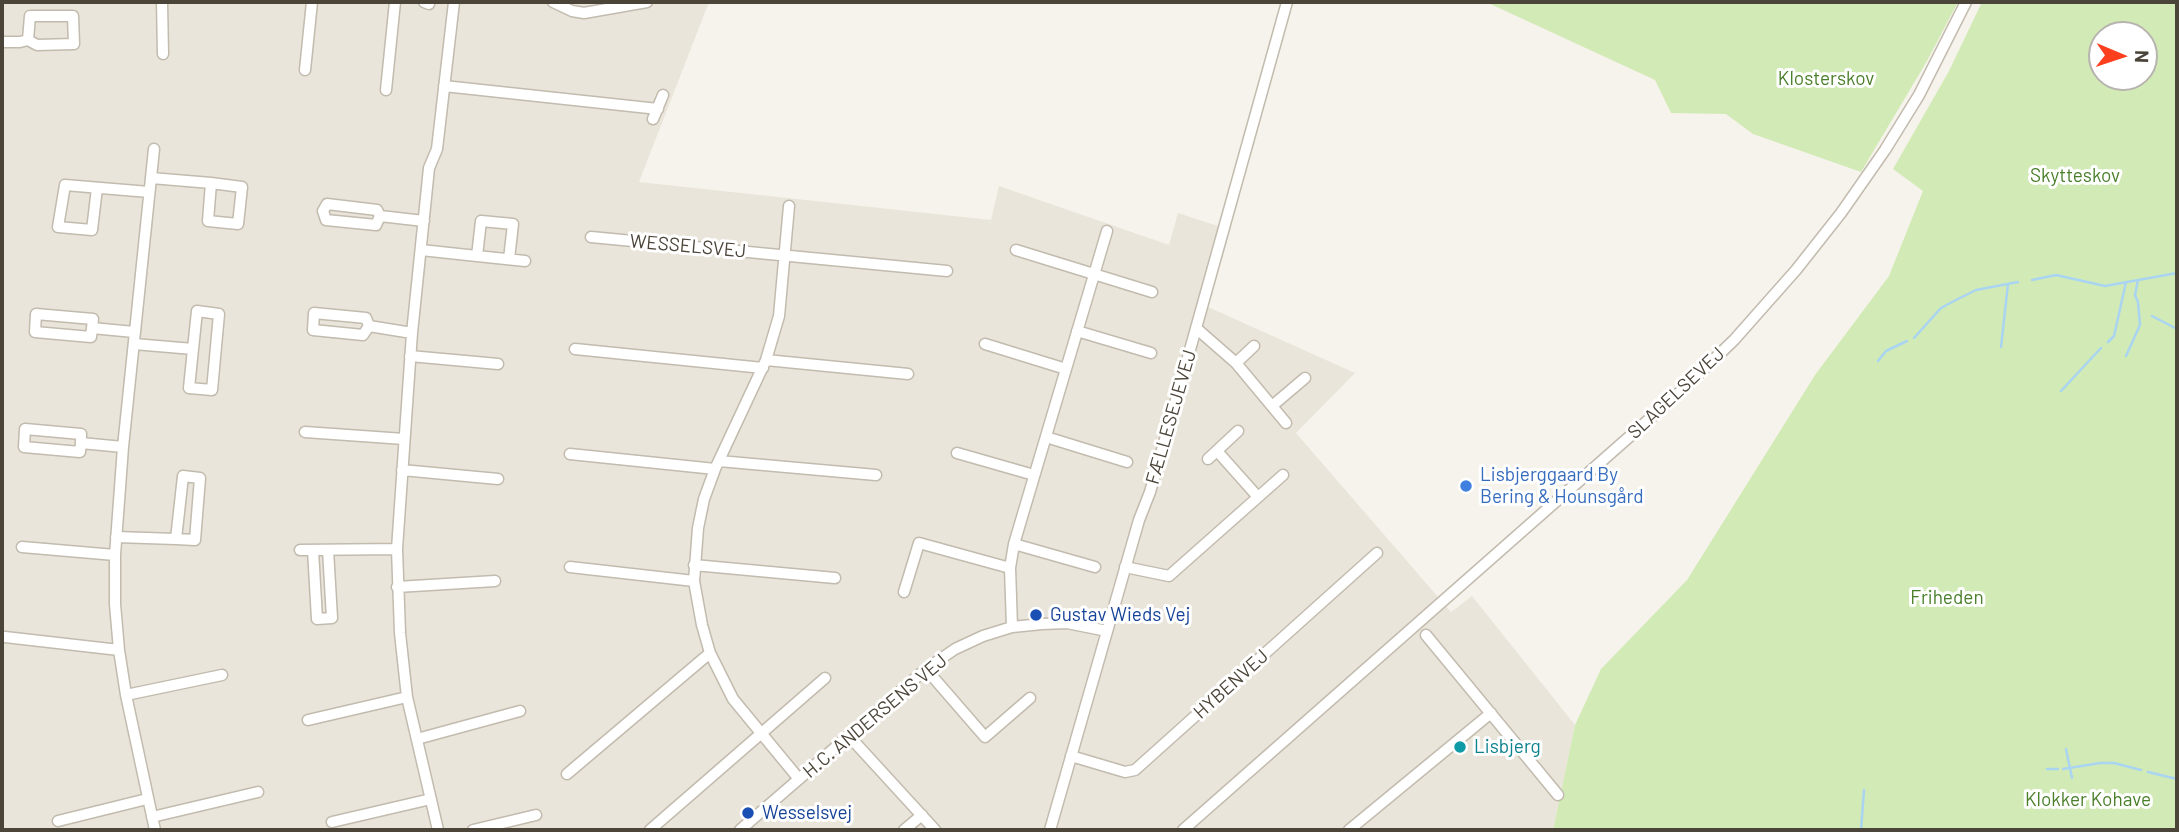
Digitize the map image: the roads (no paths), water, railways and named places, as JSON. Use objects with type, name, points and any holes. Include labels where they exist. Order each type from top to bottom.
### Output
[{"type":"street","points":[[162,2],[163,54]]},
{"type":"street","points":[[305,70],[313,2]]},
{"type":"street","points":[[386,90],[395,2]]},
{"type":"street","points":[[438,830],[407,697],[397,587],[397,549],[410,356],[429,164],[437,149],[454,2]]},
{"type":"street","points":[[553,2],[572,11],[584,13],[623,3],[634,6],[647,2]]},
{"type":"street","name":"FÆLLESEJEVEJ","points":[[1050,830],[1125,567],[1150,492],[1287,2]]},
{"type":"street","name":"SLAGELSEVEJ","points":[[1183,830],[1628,438],[1734,340],[1842,213],[1919,95],[1966,2]]},
{"type":"street","points":[[2,42],[28,40],[37,45],[74,44],[73,16],[30,16],[28,40]]},
{"type":"street","points":[[444,86],[658,109]]},
{"type":"street","points":[[653,119],[663,96]]},
{"type":"street","points":[[154,149],[123,447],[115,555],[115,604],[126,695],[155,830]]},
{"type":"street","points":[[151,178],[211,183],[242,187],[238,224],[208,221],[211,183]]},
{"type":"street","points":[[97,188],[92,230],[58,227],[65,185],[149,192]]},
{"type":"street","points":[[327,204],[377,209],[380,216],[376,225],[326,220],[323,211],[327,204]]},
{"type":"street","points":[[789,206],[779,316],[765,364],[717,465],[702,509],[694,581],[710,653],[733,699],[799,779]]},
{"type":"street","points":[[380,216],[424,221]]},
{"type":"street","points":[[477,256],[481,220],[513,224],[509,259]]},
{"type":"street","points":[[1012,627],[1010,568],[1014,544],[1107,231]]},
{"type":"street","name":"WESSELSVEJ","points":[[591,237],[947,271]]},
{"type":"street","points":[[421,250],[525,261]]},
{"type":"street","points":[[1016,250],[1152,292]]},
{"type":"street","points":[[197,311],[219,314],[212,390],[189,388],[193,349],[197,311]]},
{"type":"street","points":[[314,313],[366,318],[369,326],[363,335],[313,330],[314,313]]},
{"type":"street","points":[[36,314],[93,319],[92,328],[91,337],[35,332],[36,314]]},
{"type":"street","points":[[369,326],[412,333]]},
{"type":"street","points":[[92,328],[134,332]]},
{"type":"street","points":[[1196,328],[1236,363],[1286,423]]},
{"type":"street","points":[[1077,331],[1151,353]]},
{"type":"street","points":[[134,344],[193,349]]},
{"type":"street","points":[[985,344],[1066,369]]},
{"type":"street","points":[[1236,363],[1254,346]]},
{"type":"street","points":[[575,349],[908,374]]},
{"type":"street","points":[[410,356],[498,364]]},
{"type":"street","points":[[1272,405],[1305,377]]},
{"type":"street","points":[[25,429],[81,434],[81,443],[80,452],[24,447],[25,429]]},
{"type":"street","points":[[1208,459],[1238,431]]},
{"type":"street","points":[[305,432],[404,439]]},
{"type":"street","points":[[1046,437],[1127,462]]},
{"type":"street","points":[[81,443],[123,447]]},
{"type":"street","points":[[1217,451],[1258,497]]},
{"type":"street","points":[[957,453],[1034,475]]},
{"type":"street","points":[[570,454],[876,475]]},
{"type":"street","points":[[402,470],[498,479]]},
{"type":"street","points":[[1125,567],[1170,576],[1283,475]]},
{"type":"street","points":[[116,537],[195,540],[200,478],[183,476],[176,539]]},
{"type":"street","points":[[904,592],[919,543],[1010,568]]},
{"type":"street","points":[[1014,544],[1096,568]]},
{"type":"street","points":[[22,547],[115,555]]},
{"type":"street","points":[[300,550],[397,549]]},
{"type":"street","points":[[313,550],[317,619],[332,618],[328,550]]},
{"type":"street","name":"HYBENVEJ","points":[[1071,756],[1125,772],[1135,770],[1377,553]]},
{"type":"street","points":[[694,565],[835,578]]},
{"type":"street","points":[[570,567],[694,581]]},
{"type":"street","points":[[397,587],[495,581]]},
{"type":"street","name":"H.C. ANDERSENS VEJ","points":[[740,830],[926,669],[955,649],[1012,627],[1067,623],[1107,631]]},
{"type":"street","points":[[1426,635],[1559,795]]},
{"type":"street","points":[[5,637],[119,650]]},
{"type":"street","points":[[567,774],[710,653]]},
{"type":"street","points":[[926,669],[985,737],[1030,698]]},
{"type":"street","points":[[126,695],[222,675]]},
{"type":"street","points":[[650,830],[825,678]]},
{"type":"street","points":[[309,720],[407,697]]},
{"type":"street","points":[[417,739],[520,711]]},
{"type":"street","points":[[1349,830],[1491,713]]},
{"type":"street","points":[[849,736],[935,830]]},
{"type":"street","points":[[152,817],[258,792]]},
{"type":"street","points":[[58,821],[147,799]]},
{"type":"street","points":[[332,822],[431,799]]},
{"type":"street","points":[[473,830],[536,815]]},
{"type":"street","points":[[904,830],[922,815]]},
{"type":"waterway","points":[[2032,280],[2056,275],[2105,286],[2177,273]]},
{"type":"waterway","points":[[2126,356],[2140,325],[2135,295],[2138,280]]},
{"type":"waterway","points":[[1914,338],[1941,308],[1976,290],[2018,282]]},
{"type":"waterway","points":[[2108,342],[2114,336],[2126,282]]},
{"type":"waterway","points":[[2001,347],[2008,284]]},
{"type":"waterway","points":[[2152,316],[2177,329]]},
{"type":"waterway","points":[[1878,361],[1886,351],[1907,341]]},
{"type":"waterway","points":[[2061,391],[2101,348]]},
{"type":"waterway","points":[[2066,749],[2072,778]]},
{"type":"waterway","points":[[2063,769],[2114,763],[2141,770]]},
{"type":"waterway","points":[[2047,769],[2058,769]]},
{"type":"waterway","points":[[2148,772],[2177,779]]},
{"type":"waterway","points":[[1861,830],[1864,790]]},
{"type":"place","name":"Lisbjerggaard By Bering & Hounsgård","points":[[1466,486]]},
{"type":"place","name":"Gustav Wieds Vej","points":[[1036,615]]},
{"type":"place","name":"Lisbjerg","points":[[1460,747]]},
{"type":"place","name":"Wesselsvej","points":[[748,813]]},
{"type":"park label","name":"Klosterskov","points":[[1826,79]]},
{"type":"park label","name":"Skytteskov","points":[[2075,176]]},
{"type":"park label","name":"Friheden","points":[[1947,598]]},
{"type":"park label","name":"Klokker Kohave","points":[[2088,800]]}]
